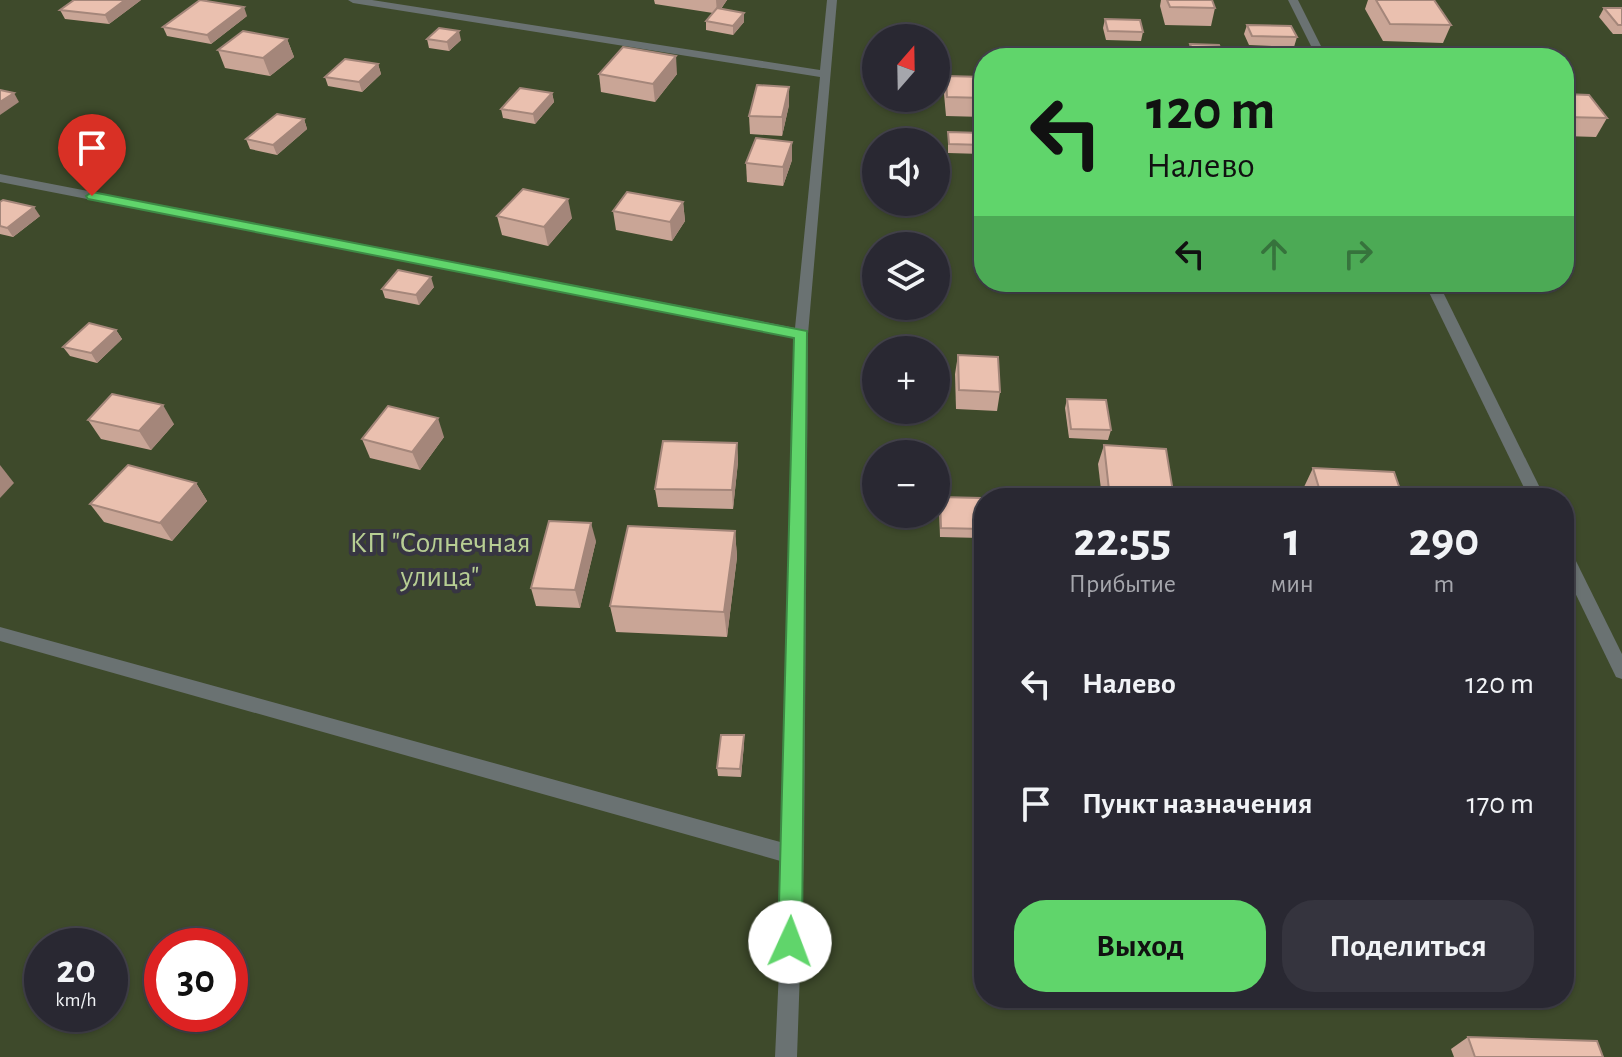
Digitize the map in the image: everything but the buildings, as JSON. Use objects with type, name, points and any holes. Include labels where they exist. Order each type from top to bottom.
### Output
[{"type":"street","points":[[353,0],[823,74]]},
{"type":"street","points":[[786,1057],[794,855],[801,334],[832,0]]},
{"type":"street","points":[[1293,0],[1317,48]]},
{"type":"street","points":[[0,178],[801,334]]},
{"type":"street","points":[[1436,292],[1532,488]]},
{"type":"street","points":[[1574,574],[1622,672]]},
{"type":"street","points":[[0,634],[794,855]]},
{"type":"green space","name":"КП \"Солнечная улица\"","points":[[0,0],[1622,0],[1622,1057],[0,1057]]},
{"type":"route","points":[[92,196],[801,334],[790,942]]}]
